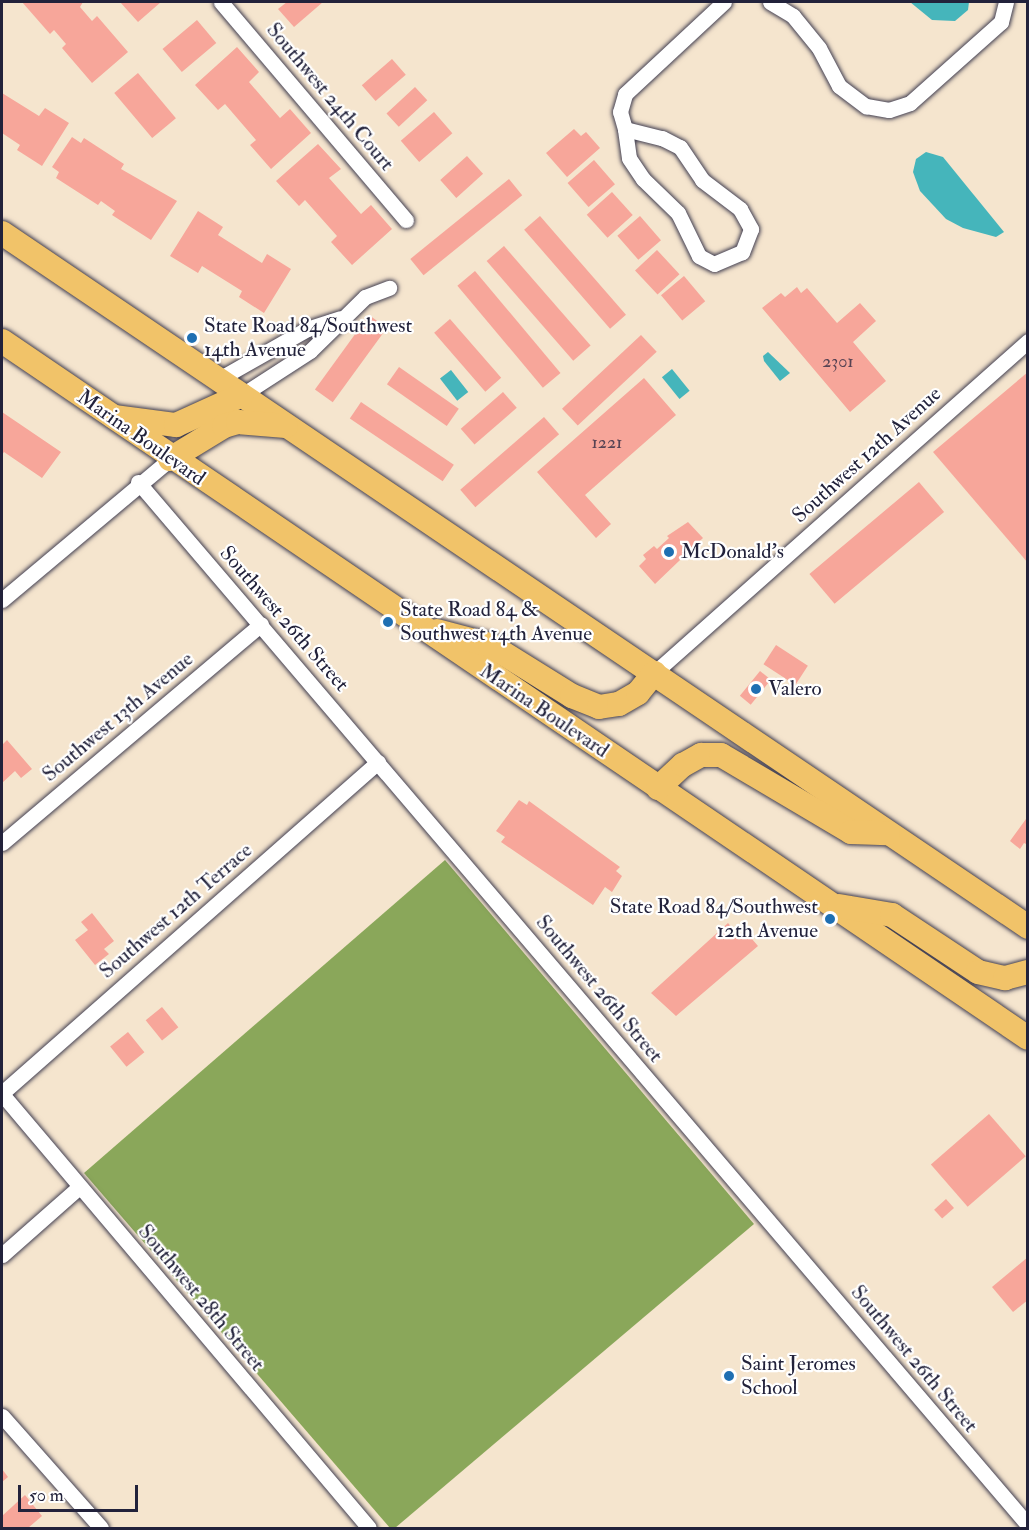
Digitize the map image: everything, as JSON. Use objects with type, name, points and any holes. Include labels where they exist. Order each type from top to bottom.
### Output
[{"type":"main road","points":[[2,233],[1028,927]]},
{"type":"main road","name":"Marina Boulevard","points":[[2,341],[170,459],[1027,1036]]},
{"type":"main road","points":[[109,417],[176,425],[242,395]]},
{"type":"main road","points":[[170,459],[224,426],[238,422],[286,426]]},
{"type":"main road","points":[[420,627],[490,645],[572,696],[599,707],[619,704],[638,693],[654,673]]},
{"type":"main road","points":[[658,788],[701,755],[721,755],[851,832],[888,833]]},
{"type":"main road","points":[[831,904],[892,915],[978,972],[1005,978],[1028,972]]},
{"type":"street","name":"Southwest 24th Court","points":[[221,2],[406,220]]},
{"type":"street","points":[[625,129],[662,138],[680,147],[702,180],[740,209],[751,229],[742,252],[714,264],[699,256],[678,213],[643,179],[629,158],[620,112],[625,94],[724,2]]},
{"type":"street","points":[[770,2],[793,16],[819,48],[839,86],[866,106],[889,110],[910,103],[1001,22],[1006,2]]},
{"type":"street","points":[[242,395],[310,351],[340,318],[365,297],[389,288]]},
{"type":"street","points":[[219,379],[307,329],[340,318]]},
{"type":"street","name":"Southwest 12th Avenue","points":[[654,673],[1028,341]]},
{"type":"street","points":[[2,600],[138,482],[170,459]]},
{"type":"street","name":"Southwest 26th Street","points":[[138,482],[1028,1525]]},
{"type":"street","name":"Southwest 13th Avenue","points":[[2,843],[261,624]]},
{"type":"street","name":"Southwest 12th Terrace","points":[[2,1094],[378,762]]},
{"type":"street","name":"Southwest 28th Street","points":[[2,1094],[369,1528]]},
{"type":"street","points":[[2,1255],[79,1187]]},
{"type":"street","points":[[2,1416],[101,1528]]},
{"type":"green space","points":[[445,860],[754,1224],[395,1528],[390,1528],[84,1173]]},
{"type":"water","points":[[910,2],[969,2],[968,10],[955,21],[932,20]]},
{"type":"water","points":[[926,152],[943,157],[1004,232],[996,237],[963,228],[946,219],[920,191],[913,172],[916,159]]},
{"type":"water","points":[[768,352],[790,373],[780,381],[764,361],[763,356]]},
{"type":"water","points":[[672,369],[690,391],[680,399],[662,377]]},
{"type":"water","points":[[451,370],[468,392],[457,401],[440,379]]},
{"type":"building","points":[[22,2],[83,2],[80,7],[92,21],[97,16],[128,52],[92,83],[62,48],[66,44],[54,30],[50,34]]},
{"type":"building","points":[[120,2],[161,2],[138,22]]},
{"type":"building","points":[[287,2],[323,2],[294,27],[278,9]]},
{"type":"building","points":[[197,20],[216,43],[182,72],[163,49]]},
{"type":"building","points":[[237,47],[259,72],[249,82],[280,118],[290,109],[311,133],[271,169],[250,145],[256,140],[225,104],[218,110],[195,85]]},
{"type":"building","points":[[392,59],[406,75],[376,101],[362,85]]},
{"type":"building","points":[[138,73],[176,118],[152,138],[114,93]]},
{"type":"building","points":[[415,87],[427,100],[399,127],[386,114]]},
{"type":"building","points":[[2,93],[39,116],[45,108],[69,123],[42,166],[17,150],[20,145],[2,133]]},
{"type":"building","points":[[434,112],[452,133],[419,162],[401,141]]},
{"type":"building","points":[[574,129],[581,136],[586,132],[600,148],[567,177],[546,153]]},
{"type":"building","points":[[72,137],[81,143],[84,138],[124,164],[121,169],[177,201],[151,240],[112,215],[115,211],[101,201],[98,205],[56,178],[59,172],[52,167]]},
{"type":"building","points":[[318,144],[341,169],[329,178],[361,214],[371,205],[392,229],[352,265],[331,242],[337,236],[305,200],[299,206],[276,181]]},
{"type":"building","points":[[467,156],[483,174],[456,198],[440,180]]},
{"type":"building","points":[[594,160],[615,184],[589,207],[568,183]]},
{"type":"building","points":[[509,179],[522,195],[424,275],[410,259]]},
{"type":"building","points":[[612,192],[633,215],[607,238],[587,215]]},
{"type":"building","points":[[198,211],[223,227],[218,235],[262,263],[267,254],[291,269],[264,313],[239,297],[242,291],[202,266],[198,273],[170,256]]},
{"type":"building","points":[[540,216],[626,315],[610,329],[524,230]]},
{"type":"building","points":[[640,216],[661,240],[638,260],[617,236]]},
{"type":"building","points":[[504,246],[591,346],[573,361],[487,261]]},
{"type":"building","points":[[657,250],[680,274],[658,295],[635,270]]},
{"type":"building","points":[[475,271],[560,373],[543,388],[457,286]]},
{"type":"building","points":[[684,276],[705,301],[682,321],[661,295]]},
{"type":"building","points":[[797,287],[801,293],[807,288],[837,323],[860,303],[876,321],[853,342],[886,381],[850,412],[762,308],[781,293],[785,297]]},
{"type":"building","points":[[369,315],[387,328],[333,402],[315,389]]},
{"type":"building","points":[[450,319],[501,378],[485,392],[434,333]]},
{"type":"building","points":[[641,335],[657,352],[578,425],[562,409]]},
{"type":"building","points":[[399,367],[459,409],[447,426],[387,384]]},
{"type":"building","points":[[1028,372],[1028,563],[933,452]]},
{"type":"building","points":[[644,378],[676,415],[585,495],[611,524],[596,538],[537,472]]},
{"type":"building","points":[[503,392],[517,408],[475,445],[461,429]]},
{"type":"building","points":[[361,402],[454,465],[443,481],[350,419]]},
{"type":"building","points":[[2,412],[61,452],[42,478],[4,452],[2,455]]},
{"type":"building","points":[[544,417],[559,434],[475,507],[460,490]]},
{"type":"building","points":[[919,482],[944,512],[835,604],[809,574]]},
{"type":"building","name":"McDonald's","points":[[688,522],[703,538],[655,584],[639,566],[646,559],[643,555],[654,546],[657,549],[669,538],[667,536]]},
{"type":"building","points":[[776,645],[808,666],[795,685],[763,664]]},
{"type":"building","name":"Valero","points":[[760,671],[771,680],[751,705],[740,696]]},
{"type":"building","points":[[7,740],[32,769],[21,778],[15,771],[2,783],[2,745]]},
{"type":"building","points":[[519,800],[527,805],[529,801],[620,867],[616,871],[622,876],[612,892],[605,887],[593,905],[501,842],[505,837],[496,831]]},
{"type":"building","points":[[1026,819],[1028,845],[1024,843],[1020,849],[1010,841]]},
{"type":"building","points":[[92,913],[114,941],[104,949],[109,954],[95,965],[75,940],[88,930],[81,922]]},
{"type":"building","points":[[728,923],[739,936],[745,931],[758,946],[676,1016],[651,993]]},
{"type":"building","points":[[162,1007],[178,1027],[162,1040],[146,1020]]},
{"type":"building","points":[[128,1032],[144,1052],[126,1067],[110,1046]]},
{"type":"building","points":[[989,1114],[1026,1156],[968,1207],[931,1165]]},
{"type":"building","points":[[946,1199],[954,1208],[942,1219],[934,1210]]},
{"type":"building","points":[[1028,1257],[1028,1300],[1013,1312],[992,1287]]},
{"type":"building","points":[[2,1469],[8,1477],[2,1482]]},
{"type":"building","points":[[25,1495],[42,1516],[28,1528],[2,1528],[2,1516]]},
{"type":"place","name":"State Road 84/Southwest 14th Avenue","points":[[192,338]]},
{"type":"place","name":"McDonald's","points":[[669,552]]},
{"type":"place","name":"State Road 84 & Southwest 14th Avenue","points":[[388,622]]},
{"type":"place","name":"Valero","points":[[756,689]]},
{"type":"place","name":"State Road 84/Southwest 12th Avenue","points":[[830,919]]},
{"type":"place","name":"Saint Jeromes School","points":[[729,1376]]}]
